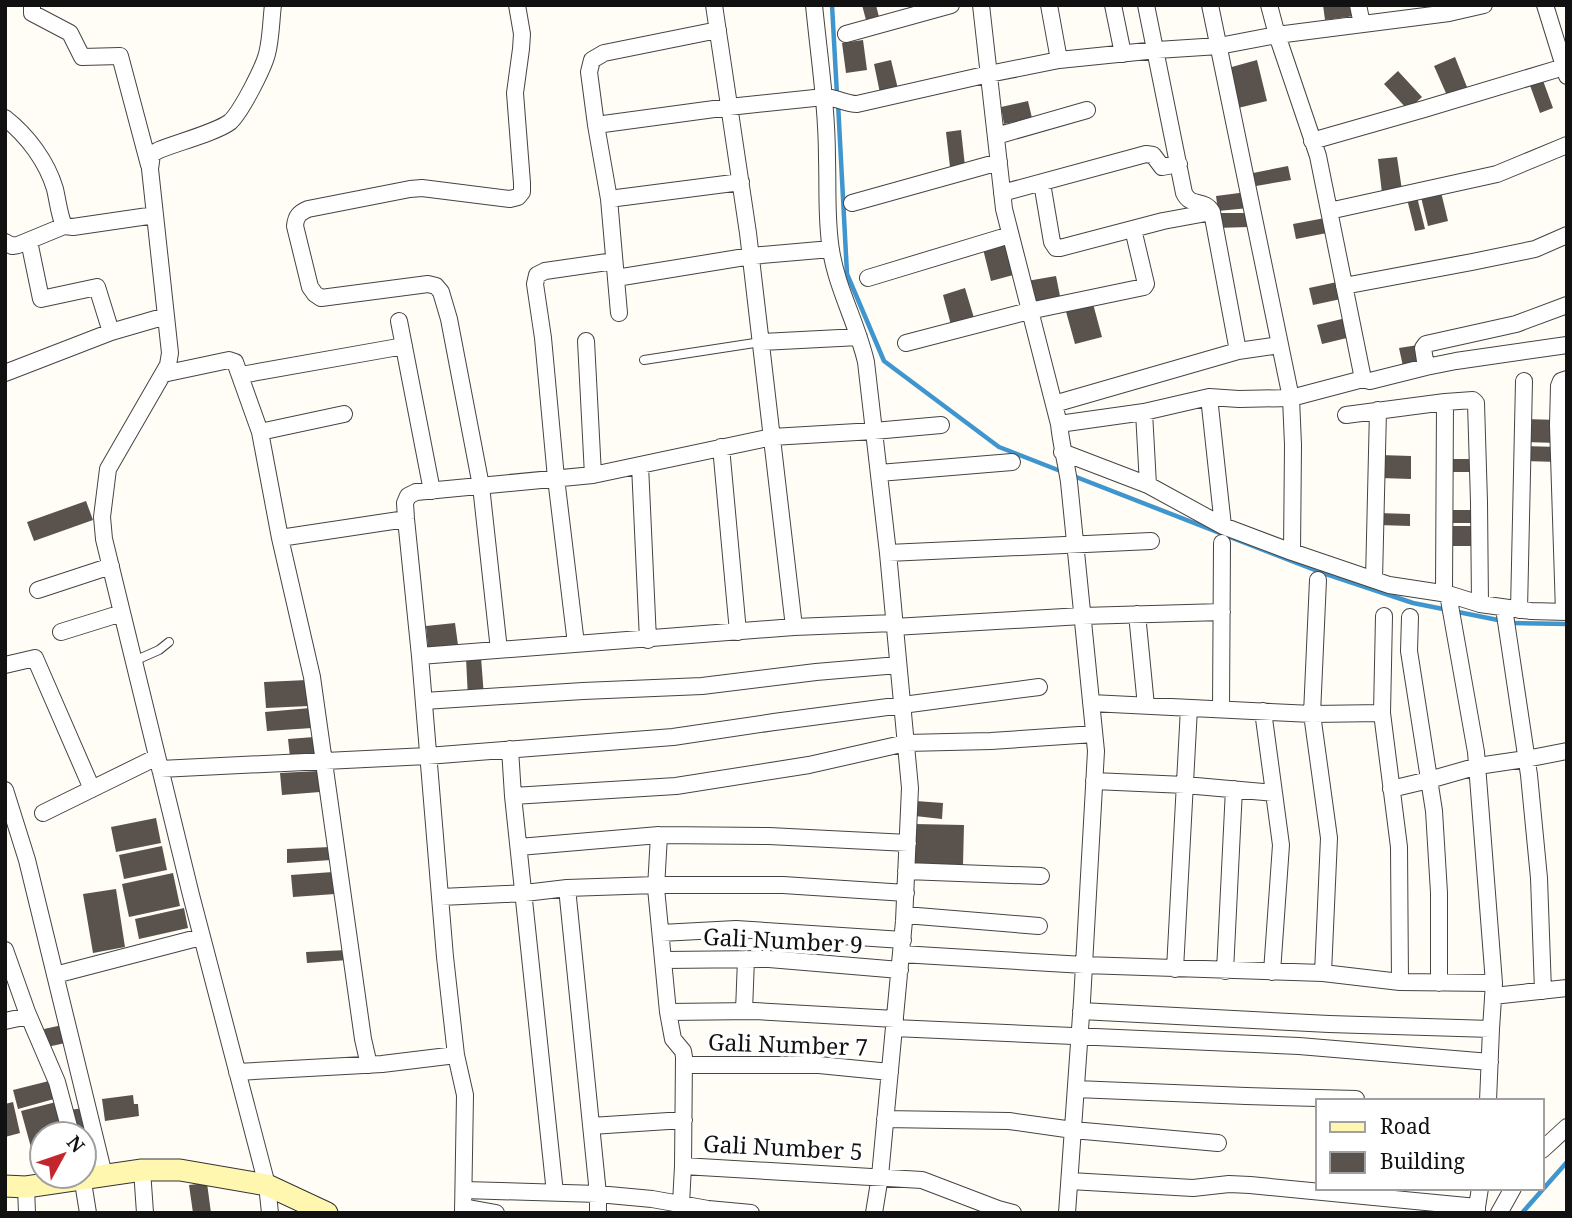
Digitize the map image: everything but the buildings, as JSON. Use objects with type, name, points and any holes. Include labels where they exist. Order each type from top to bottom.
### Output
[{"type":"street","points":[[32,5],[32,13],[69,33],[82,57],[120,56],[150,169],[170,353],[168,365],[108,469],[102,517],[104,539],[201,937],[267,1185],[270,1213]]},
{"type":"street","points":[[150,169],[152,155],[159,150],[218,129],[230,121],[240,109],[268,52],[273,5]]},
{"type":"street","points":[[499,650],[481,486],[449,319],[441,292],[436,286],[428,284],[321,298],[310,287],[295,226],[296,217],[308,209],[410,189],[422,188],[510,199],[518,197],[522,192],[522,183],[515,93],[522,34],[517,5]]},
{"type":"street","points":[[714,5],[751,256],[794,627]]},
{"type":"street","points":[[814,5],[828,97],[826,203],[831,248],[836,275],[866,362],[911,789],[905,915],[886,1119],[874,1213]]},
{"type":"street","points":[[846,34],[951,5]]},
{"type":"street","points":[[981,5],[1004,209],[1059,424],[1069,482],[1096,751],[1082,1011],[1067,1213]]},
{"type":"street","points":[[1049,5],[1059,60]]},
{"type":"street","points":[[1114,5],[1123,54]]},
{"type":"street","points":[[1146,5],[1187,198],[1191,202],[1204,204],[1212,212],[1238,351]]},
{"type":"street","points":[[1210,5],[1291,398],[1292,552]]},
{"type":"street","points":[[1269,5],[1318,156],[1363,379]]},
{"type":"street","points":[[1358,5],[1362,23]]},
{"type":"street","points":[[596,125],[828,97],[851,104],[863,103],[1059,60],[1219,46],[1277,35],[1449,13],[1484,5]]},
{"type":"street","points":[[1312,141],[1565,71],[1545,5]]},
{"type":"street","points":[[620,313],[609,199],[589,72],[592,60],[604,53],[718,30]]},
{"type":"street","points":[[996,136],[1087,110]]},
{"type":"street","points":[[5,118],[30,143],[45,165],[55,188],[64,226]]},
{"type":"street","points":[[1329,211],[1497,174],[1567,145]]},
{"type":"street","points":[[1002,193],[1146,154],[1153,155],[1162,167],[1179,164]]},
{"type":"street","points":[[852,203],[999,162]]},
{"type":"street","points":[[609,199],[741,182]]},
{"type":"street","points":[[1042,183],[1052,242],[1056,248],[1163,221],[1212,212]]},
{"type":"street","points":[[5,242],[12,246],[64,226],[155,215]]},
{"type":"street","points":[[906,342],[1029,311],[1144,287],[1146,284],[1133,229]]},
{"type":"street","points":[[868,278],[1010,235]]},
{"type":"street","points":[[1344,286],[1535,248],[1567,235]]},
{"type":"street","points":[[29,241],[41,299],[97,287],[111,332]]},
{"type":"street","points":[[576,644],[535,284],[537,275],[545,271],[615,269],[831,248]]},
{"type":"street","points":[[1426,367],[1423,348],[1426,344],[1516,324],[1567,304]]},
{"type":"street","points":[[5,373],[111,332],[166,316]]},
{"type":"street","points":[[399,321],[432,491]]},
{"type":"street","points":[[761,342],[859,337]]},
{"type":"street","points":[[586,341],[593,475]]},
{"type":"street","points":[[1054,404],[1238,351],[1280,345]]},
{"type":"street","points":[[1059,424],[1144,412],[1209,397],[1291,398],[1363,379],[1370,381],[1426,367],[1567,345]]},
{"type":"street","points":[[241,375],[404,346]]},
{"type":"street","points":[[163,374],[229,360],[235,362],[260,432],[280,538],[312,677],[363,1039],[369,1065]]},
{"type":"street","points":[[1064,457],[1147,485],[1223,526],[1374,580],[1447,595],[1509,614],[1565,612],[1559,386],[1561,381],[1567,379]]},
{"type":"street","points":[[1524,381],[1509,614],[1539,877],[1543,991]]},
{"type":"street","points":[[1209,397],[1223,526]]},
{"type":"street","points":[[1346,415],[1445,402],[1473,400],[1476,403],[1480,604]]},
{"type":"street","points":[[1445,402],[1447,595],[1478,766],[1494,990],[1488,1099]]},
{"type":"street","points":[[1374,580],[1378,410]]},
{"type":"street","points":[[1144,412],[1147,485]]},
{"type":"street","points":[[260,432],[344,414]]},
{"type":"street","points":[[496,1213],[463,1210],[465,1095],[456,1055],[445,957],[420,656],[405,519],[408,496],[416,492],[593,475],[772,437],[941,425]]},
{"type":"street","points":[[722,447],[738,632]]},
{"type":"street","points":[[879,473],[1012,462]]},
{"type":"street","points":[[640,465],[648,640]]},
{"type":"street","points":[[280,538],[405,519]]},
{"type":"street","points":[[888,553],[1151,541]]},
{"type":"street","points":[[1221,709],[1222,543]]},
{"type":"street","points":[[38,590],[111,566]]},
{"type":"street","points":[[1318,580],[1312,714],[1329,838],[1323,973]]},
{"type":"street","points":[[894,627],[1082,616],[1222,612]]},
{"type":"street","points":[[61,632],[122,613]]},
{"type":"street","points":[[1137,614],[1146,706]]},
{"type":"street","points":[[1384,616],[1382,713],[1399,847],[1400,982]]},
{"type":"street","points":[[1410,617],[1409,651],[1434,811],[1439,893],[1439,983]]},
{"type":"street","points":[[420,656],[794,627],[894,623],[894,627]]},
{"type":"street","points":[[5,665],[35,658],[92,789]]},
{"type":"street","points":[[424,701],[702,686],[898,665]]},
{"type":"street","points":[[43,813],[92,789],[159,763],[325,761],[427,756],[673,737],[1039,687]]},
{"type":"street","points":[[1091,703],[1312,714],[1382,713]]},
{"type":"street","points":[[1175,969],[1189,708]]},
{"type":"street","points":[[1263,711],[1281,845],[1272,972]]},
{"type":"street","points":[[513,796],[676,786],[809,765],[906,743],[1094,734]]},
{"type":"street","points":[[510,749],[555,1192]]},
{"type":"street","points":[[1391,789],[1478,766],[1567,751]]},
{"type":"street","points":[[1094,781],[1274,793]]},
{"type":"street","points":[[5,789],[27,860],[104,1175]]},
{"type":"street","points":[[1225,971],[1234,789]]},
{"type":"street","points":[[519,847],[659,835],[769,836],[908,843]]},
{"type":"street","points":[[659,835],[656,885],[668,1012],[673,1039],[683,1051],[685,1065],[681,1204]]},
{"type":"street","points":[[906,871],[1041,876]]},
{"type":"street","points":[[441,897],[656,885],[783,885],[906,892]]},
{"type":"street","points":[[567,888],[598,1213]]},
{"type":"street","points":[[905,915],[1039,926]]},
{"type":"street","points":[[661,933],[736,929],[901,955],[1175,969],[1323,973],[1494,990],[1543,991],[1567,988]]},
{"type":"street","points":[[55,975],[201,937]]},
{"type":"street","points":[[5,950],[28,1016],[57,1082],[67,1120]]},
{"type":"street","name":"Gali Number 9","points":[[664,960],[901,955]]},
{"type":"street","points":[[744,1011],[746,959]]},
{"type":"street","points":[[668,1012],[744,1011],[1079,1037],[1299,1046],[1490,1062]]},
{"type":"street","points":[[1082,1011],[1329,1024],[1491,1029]]},
{"type":"street","points":[[5,1021],[28,1016]]},
{"type":"street","points":[[237,1072],[369,1065],[456,1055]]},
{"type":"street","name":"Gali Number 7","points":[[685,1065],[819,1065],[890,1072]]},
{"type":"street","points":[[1076,1088],[1356,1099]]},
{"type":"street","points":[[886,1119],[1009,1121],[1073,1130],[1218,1143]]},
{"type":"street","points":[[591,1126],[684,1120]]},
{"type":"street","points":[[1544,1148],[1567,1126]]},
{"type":"street","name":"Gali Number 5","points":[[683,1166],[922,1180],[1013,1213]]},
{"type":"street","points":[[142,1170],[145,1213]]},
{"type":"street","points":[[98,1176],[142,1170],[180,1171],[267,1185],[327,1213]]},
{"type":"street","points":[[1070,1181],[1193,1188],[1229,1184],[1250,1185],[1477,1210],[1480,1190]]},
{"type":"street","points":[[16,1186],[27,1213]]},
{"type":"street","points":[[84,1190],[88,1213]]},
{"type":"street","points":[[464,1190],[598,1194],[751,1213]]},
{"type":"street","points":[[1499,1213],[1512,1190]]},
{"type":"lane","points":[[644,360],[761,342]]},
{"type":"lane","points":[[134,661],[159,650],[169,642]]},
{"type":"waterway","points":[[832,5],[837,95]]},
{"type":"waterway","points":[[838,103],[847,274],[884,361],[999,447],[1063,472]]},
{"type":"waterway","points":[[1071,475],[1320,572],[1413,603],[1503,621]]},
{"type":"waterway","points":[[1512,623],[1567,624]]},
{"type":"waterway","points":[[1544,1188],[1567,1162]]},
{"type":"waterway","points":[[1522,1213],[1542,1190]]}]
